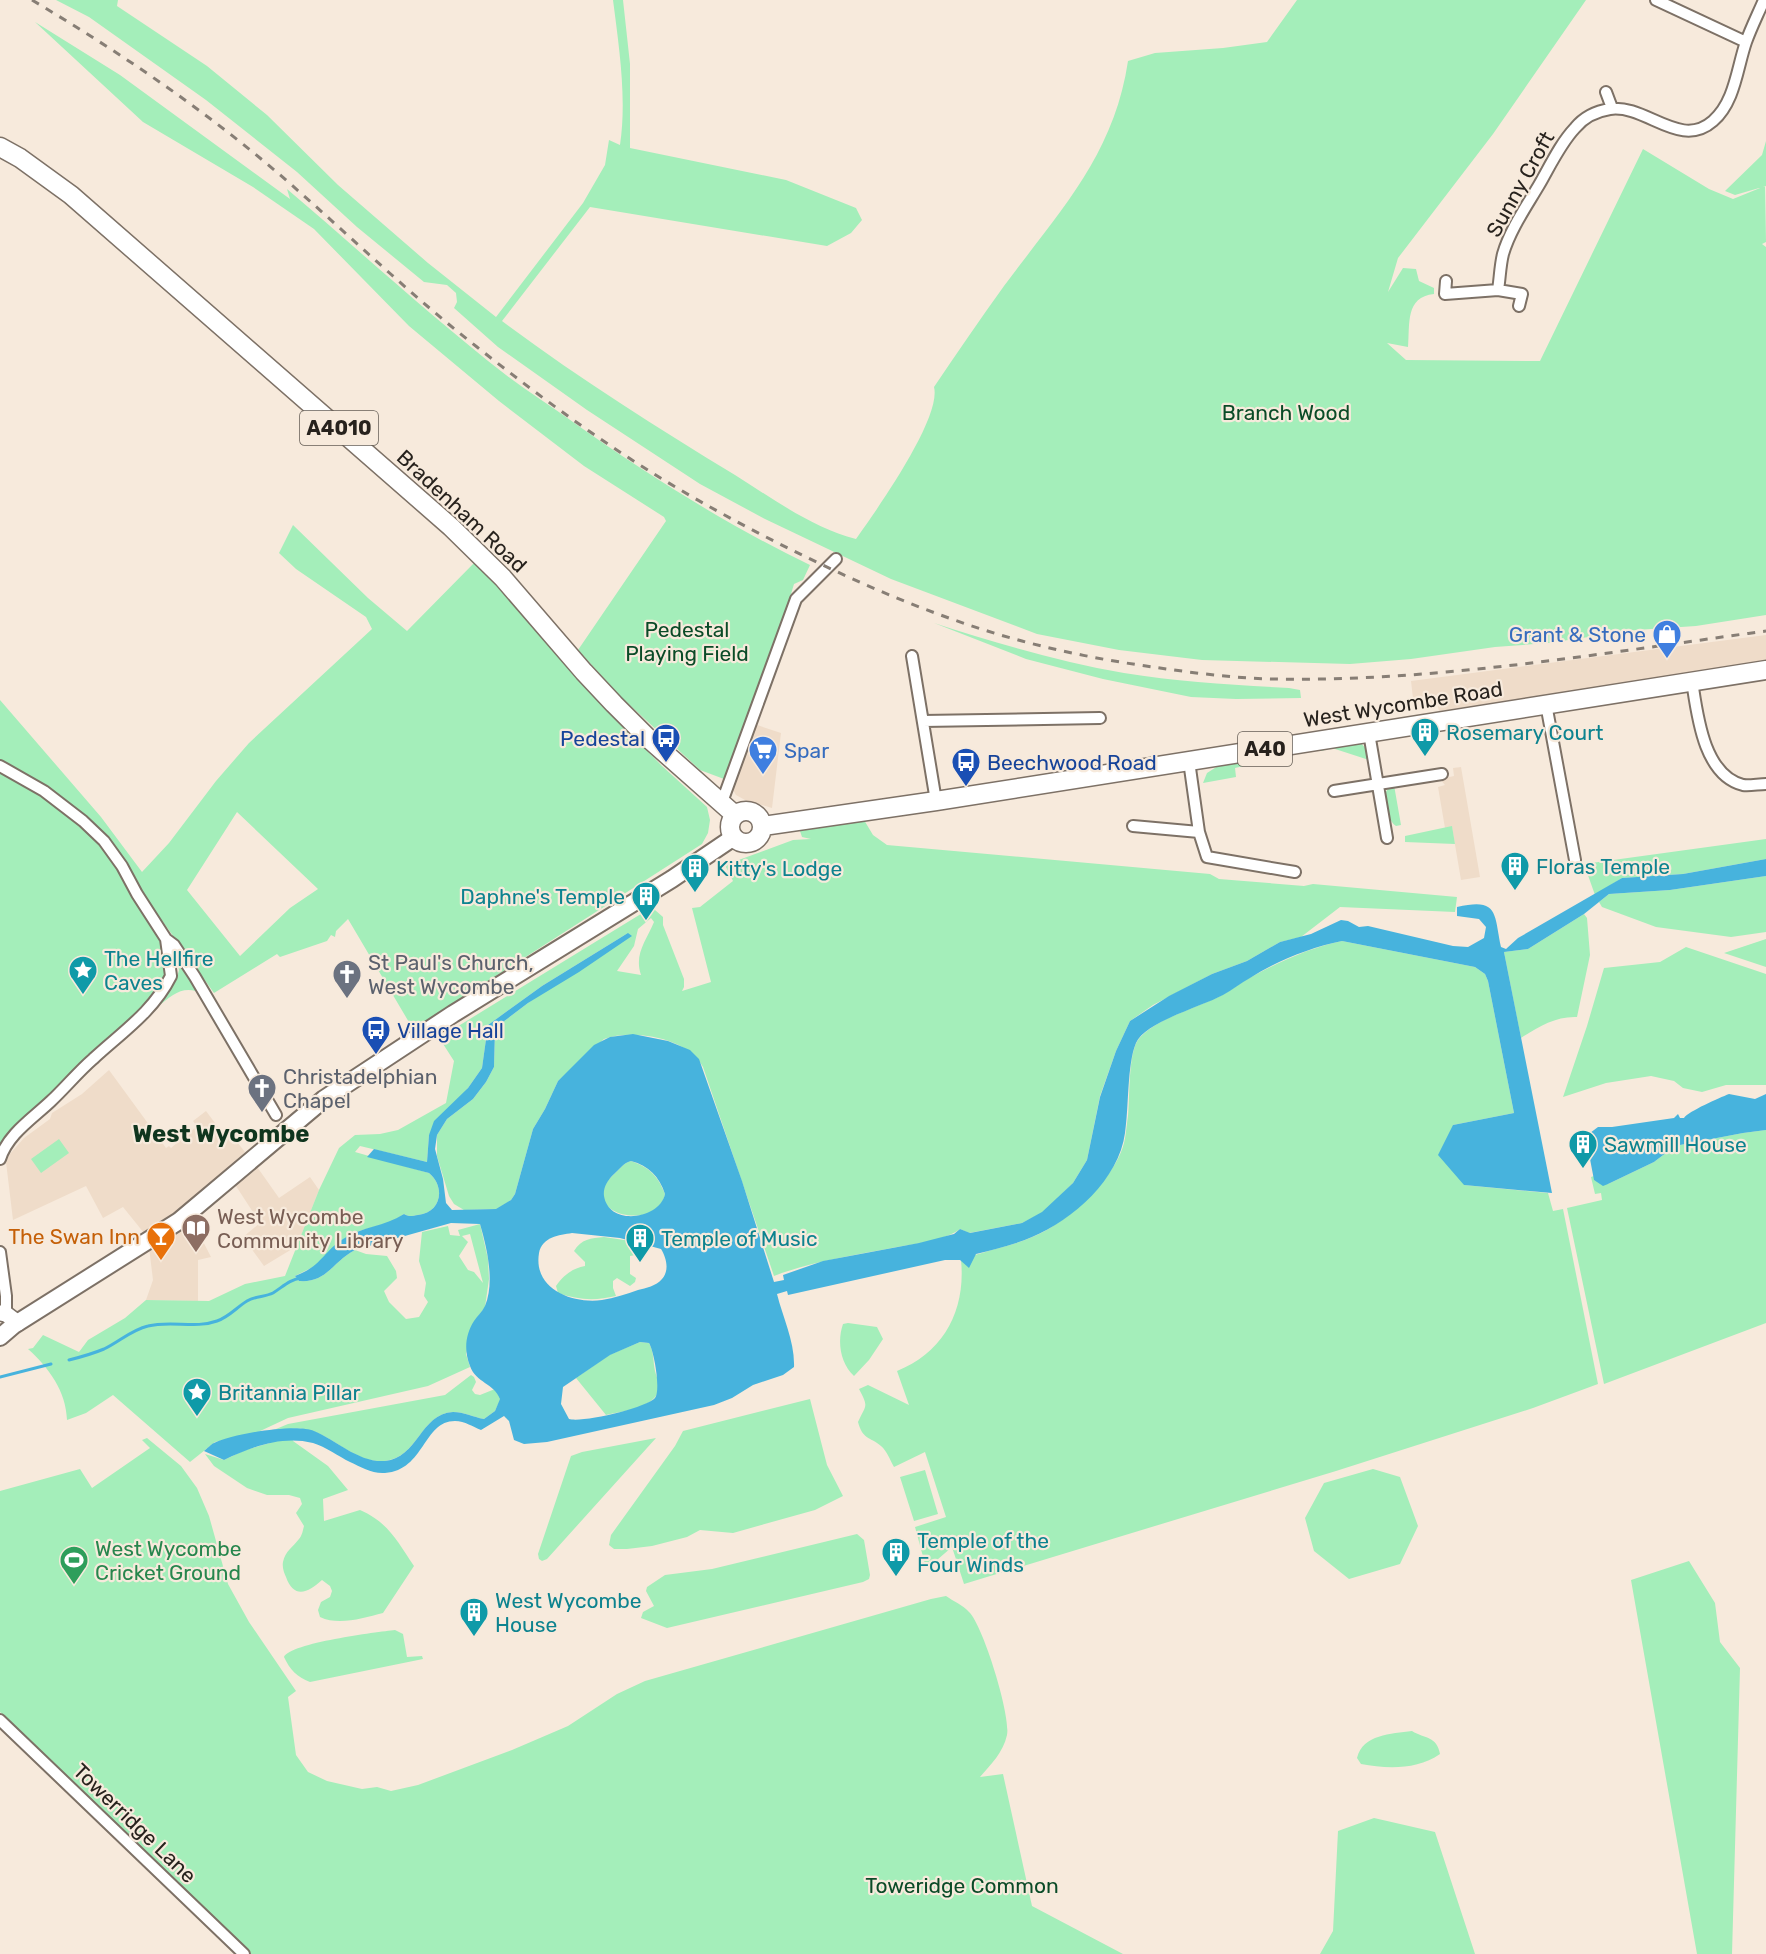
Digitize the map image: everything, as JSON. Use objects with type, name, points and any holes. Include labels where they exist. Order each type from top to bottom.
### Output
[{"type":"highway","name":"Bradenham Road","points":[[0,147],[20,158],[71,195],[451,527],[503,578],[614,704],[728,809]]},
{"type":"highway","name":"West Wycombe Road","points":[[763,826],[936,801],[1766,670]]},
{"type":"highway","points":[[734,837],[728,809],[750,810],[760,817],[763,826]]},
{"type":"highway","name":"A40","points":[[734,837],[742,842],[754,841],[759,837],[763,826]]},
{"type":"main road","name":"A40","points":[[0,1337],[8,1317],[179,1221],[282,1123],[324,1099],[453,1014],[672,879],[734,837]]},
{"type":"street","points":[[1656,0],[1746,42]]},
{"type":"street","points":[[1678,11],[1684,0]]},
{"type":"street","points":[[1606,92],[1612,108],[1632,110],[1684,131],[1703,127],[1712,122],[1726,103],[1746,42],[1764,0]]},
{"type":"street","name":"Sunny Croft","points":[[1498,290],[1507,243],[1556,155],[1582,120],[1612,108]]},
{"type":"street","points":[[1446,281],[1445,294],[1498,290],[1522,294],[1519,306]]},
{"type":"street","points":[[728,809],[796,599],[837,559]]},
{"type":"street","points":[[912,656],[936,801]]},
{"type":"street","points":[[1692,681],[1701,736],[1714,763],[1727,776],[1743,785],[1766,784]]},
{"type":"street","points":[[1546,704],[1575,860]]},
{"type":"street","points":[[923,721],[1100,718]]},
{"type":"street","points":[[1369,733],[1387,838]]},
{"type":"street","points":[[1189,761],[1199,832],[1207,857],[1295,872]]},
{"type":"street","points":[[0,766],[44,792],[83,820],[104,841],[122,866],[166,939],[174,945],[195,977],[282,1123]]},
{"type":"street","points":[[1334,791],[1442,774]]},
{"type":"street","points":[[1133,826],[1199,832]]},
{"type":"street","points":[[0,1159],[5,1146],[23,1126],[92,1060],[135,1023],[159,997],[171,976],[166,939]]},
{"type":"street","points":[[0,1252],[8,1317]]},
{"type":"street","name":"Towerridge Lane","points":[[0,1720],[244,1954]]},
{"type":"shaded area","points":[[1766,635],[1766,661],[1439,711],[1437,703],[1414,707],[1411,681]]},
{"type":"shaded area","points":[[754,724],[781,733],[772,808],[745,800],[736,795],[733,790],[733,782]]},
{"type":"shaded area","points":[[1461,767],[1480,877],[1461,880],[1452,827],[1445,828],[1438,787],[1445,785],[1440,779],[1454,776],[1453,768]]},
{"type":"shaded area","points":[[109,1070],[166,1148],[169,1146],[171,1148],[197,1126],[193,1121],[206,1111],[221,1131],[226,1128],[245,1152],[180,1213],[144,1233],[123,1207],[103,1218],[86,1186],[13,1220],[6,1162],[9,1155],[24,1138],[50,1119],[52,1113],[82,1094]]},
{"type":"shaded area","points":[[255,1164],[279,1198],[310,1177],[319,1190],[297,1246],[264,1266],[243,1237],[260,1223],[234,1183]]},
{"type":"shaded area","points":[[191,1218],[211,1257],[198,1260],[198,1301],[146,1300],[153,1280],[149,1247]]},
{"type":"green space","name":"Branch Wood","points":[[56,0],[118,0],[117,6],[207,66],[267,115],[338,185],[428,263],[496,317],[583,203],[605,165],[609,140],[620,145],[623,109],[620,54],[613,0],[623,0],[630,64],[630,148],[786,180],[856,208],[862,220],[851,233],[827,246],[590,207],[502,321],[617,401],[779,503],[824,528],[856,539],[892,487],[918,441],[934,401],[934,387],[977,323],[1063,208],[1097,155],[1121,95],[1128,61],[1155,53],[1267,42],[1297,0],[1586,0],[1493,134],[1398,258],[1388,292],[1403,268],[1416,269],[1419,281],[1434,288],[1434,294],[1418,300],[1414,306],[1409,321],[1408,347],[1387,343],[1406,360],[1540,361],[1643,149],[1709,189],[1733,199],[1765,186],[1766,242],[1762,244],[1766,247],[1766,615],[1696,626],[1636,630],[1548,643],[1350,664],[1202,660],[1119,650],[1037,634],[891,579],[765,519],[700,484],[587,410],[498,347],[454,308],[457,302],[456,293],[447,285],[424,282],[357,227],[297,172],[206,100],[89,17]]},
{"type":"green space","name":"Pedestal Playing Field","points":[[35,22],[120,75],[290,199],[287,189],[450,330],[522,387],[688,498],[810,565],[803,580],[794,584],[772,657],[724,779],[700,770],[621,697],[578,650],[666,521],[664,517],[584,466],[499,401],[409,326],[314,229],[253,187],[143,122]]},
{"type":"green space","points":[[1766,141],[1766,186],[1735,195],[1725,191],[1762,155]]},
{"type":"green space","points":[[293,525],[368,598],[407,631],[475,562],[520,607],[592,694],[662,766],[707,807],[710,820],[708,833],[702,844],[413,1029],[348,919],[336,931],[335,937],[331,935],[327,941],[280,957],[277,954],[214,993],[153,908],[120,856],[0,762],[0,700],[101,817],[142,872],[169,843],[216,781],[249,743],[372,629],[366,617],[296,569],[279,553]],"holes":[[[237,812],[318,889],[290,908],[240,956],[187,890]]]},
{"type":"green space","points":[[934,623],[981,638],[1100,669],[1186,681],[1289,688],[1300,690],[1301,698],[1191,697],[1103,679],[1026,659]]},
{"type":"green space","points":[[1348,742],[1360,742],[1369,752],[1369,760],[1332,748],[1321,751],[1320,748],[1235,768],[1236,777],[1203,783],[1207,773],[1218,766]]},
{"type":"green space","points":[[0,771],[29,786],[79,821],[101,844],[119,868],[161,939],[167,973],[162,986],[147,1006],[71,1072],[0,1150]]},
{"type":"green space","points":[[1394,785],[1401,825],[1396,826],[1389,816],[1385,801],[1387,791]]},
{"type":"green space","points":[[864,820],[873,835],[887,845],[1210,874],[1219,879],[1304,886],[1313,884],[1457,897],[1455,912],[1340,907],[1301,937],[1280,942],[1247,961],[1212,974],[1153,1005],[1130,1021],[1116,1051],[1100,1096],[1087,1160],[1073,1183],[1042,1213],[1022,1223],[969,1233],[960,1229],[930,1241],[834,1259],[774,1276],[703,1067],[686,1049],[659,1038],[629,1035],[604,1039],[558,1081],[533,1129],[515,1194],[511,1200],[497,1209],[464,1210],[454,1204],[449,1196],[437,1156],[437,1135],[447,1119],[473,1099],[486,1082],[494,1067],[495,1030],[528,1003],[628,933],[542,986],[488,1025],[482,1068],[429,1135],[427,1162],[360,1146],[355,1152],[429,1173],[438,1185],[439,1192],[436,1205],[432,1210],[414,1216],[404,1214],[392,1222],[359,1231],[342,1240],[317,1265],[295,1276],[299,1281],[316,1279],[355,1250],[366,1254],[387,1256],[396,1271],[397,1278],[384,1291],[389,1302],[406,1319],[419,1317],[428,1302],[424,1296],[426,1283],[419,1261],[422,1232],[448,1226],[450,1235],[460,1236],[458,1230],[480,1224],[488,1259],[489,1279],[485,1307],[474,1322],[466,1354],[470,1367],[428,1386],[288,1418],[258,1432],[215,1442],[190,1462],[113,1395],[86,1413],[67,1420],[60,1390],[43,1364],[28,1349],[33,1348],[43,1335],[79,1352],[88,1340],[125,1318],[146,1300],[209,1301],[245,1284],[285,1276],[319,1190],[339,1148],[355,1135],[380,1134],[398,1130],[446,1103],[454,1061],[438,1036],[447,1033],[649,909],[655,910],[663,917],[663,925],[684,979],[682,991],[711,982],[692,908],[700,907],[733,881],[725,865],[793,840],[811,839],[802,837],[800,831]],"holes":[[[651,918],[654,922],[640,954],[641,975],[617,971],[634,946],[638,929]],[[470,1234],[483,1283],[474,1272],[468,1270],[459,1256],[468,1242],[462,1236]]]},
{"type":"green space","points":[[1452,826],[1455,844],[1405,842],[1405,836]]},
{"type":"green space","points":[[1766,839],[1766,859],[1683,874],[1622,878],[1595,895],[1584,864]]},
{"type":"green space","points":[[1766,876],[1766,932],[1731,937],[1656,927],[1602,907],[1599,902],[1609,894],[1670,890]]},
{"type":"green space","points":[[1584,914],[1587,918],[1590,955],[1577,1017],[1555,1020],[1521,1038],[1504,952],[1528,949]]},
{"type":"green space","points":[[1766,939],[1766,967],[1724,953]]},
{"type":"green space","points":[[1342,941],[1475,967],[1485,974],[1514,1113],[1453,1125],[1464,1185],[1548,1193],[1553,1211],[1563,1209],[1598,1384],[1533,1408],[1336,1471],[964,1584],[952,1547],[937,1560],[925,1564],[915,1527],[946,1517],[925,1452],[894,1467],[883,1448],[864,1435],[860,1428],[858,1422],[865,1403],[859,1389],[868,1385],[909,1405],[897,1371],[928,1353],[948,1327],[960,1296],[961,1260],[1043,1232],[1083,1203],[1106,1178],[1124,1143],[1132,1055],[1138,1040],[1145,1033],[1165,1020],[1222,995],[1274,965],[1308,951]]},
{"type":"green space","points":[[1686,947],[1766,974],[1766,1085],[1726,1085],[1702,1092],[1683,1088],[1674,1081],[1651,1076],[1606,1083],[1563,1097],[1604,968],[1660,962]]},
{"type":"green space","points":[[174,951],[204,994],[184,990],[157,1007],[176,981],[179,970]]},
{"type":"green space","points":[[1766,1130],[1766,1323],[1604,1384],[1567,1208],[1602,1200],[1601,1193],[1595,1194],[1591,1177],[1594,1176],[1594,1180],[1608,1184],[1654,1162],[1680,1145]]},
{"type":"green space","points":[[59,1139],[69,1153],[41,1173],[31,1159]]},
{"type":"green space","points":[[631,1161],[652,1173],[665,1194],[659,1206],[648,1213],[635,1216],[621,1214],[610,1208],[604,1200],[604,1188],[613,1175]]},
{"type":"green space","points":[[604,1237],[644,1243],[646,1247],[641,1254],[630,1256],[630,1274],[636,1278],[635,1282],[630,1286],[617,1278],[613,1281],[616,1296],[608,1298],[587,1299],[558,1293],[556,1286],[568,1273],[585,1266],[585,1262],[574,1251],[577,1247],[587,1240]]},
{"type":"green space","points":[[843,1324],[877,1327],[883,1339],[869,1360],[854,1376],[846,1365],[840,1344]]},
{"type":"green space","points":[[640,1342],[649,1343],[651,1346],[659,1384],[658,1392],[654,1398],[639,1407],[606,1415],[576,1378],[609,1355]]},
{"type":"green space","points":[[471,1375],[476,1382],[472,1390],[475,1394],[480,1395],[495,1389],[501,1398],[495,1411],[484,1419],[457,1412],[442,1415],[433,1420],[413,1444],[396,1458],[372,1461],[316,1432],[291,1429],[293,1441],[328,1466],[348,1490],[323,1499],[324,1521],[360,1510],[370,1515],[385,1527],[414,1566],[383,1613],[343,1621],[320,1617],[318,1610],[321,1602],[330,1597],[332,1591],[330,1586],[322,1580],[312,1588],[302,1592],[297,1591],[289,1584],[283,1568],[283,1562],[289,1549],[300,1538],[304,1526],[296,1513],[302,1504],[300,1498],[289,1495],[267,1495],[247,1488],[214,1466],[205,1454],[224,1460],[245,1450],[270,1443],[269,1439],[276,1429],[288,1424],[445,1395]]},
{"type":"green space","points":[[810,1399],[827,1465],[843,1496],[815,1510],[733,1533],[700,1530],[687,1537],[652,1546],[614,1549],[609,1545],[611,1535],[675,1446],[683,1431]]},
{"type":"green space","name":"Toweridge Common","points":[[147,1438],[181,1466],[197,1488],[209,1516],[228,1584],[249,1622],[296,1691],[288,1697],[296,1755],[308,1772],[327,1781],[362,1789],[377,1787],[391,1791],[418,1785],[512,1750],[568,1726],[617,1694],[645,1681],[946,1596],[961,1605],[975,1620],[1000,1691],[1005,1710],[1007,1735],[1000,1753],[980,1777],[1003,1774],[1032,1906],[1123,1954],[251,1954],[0,1712],[0,1491],[80,1469],[92,1488],[150,1448],[142,1440]]},
{"type":"green space","points":[[656,1438],[547,1559],[542,1561],[539,1559],[538,1554],[571,1456]]},
{"type":"green space","points":[[1373,1469],[1400,1477],[1418,1526],[1400,1564],[1349,1579],[1314,1551],[1305,1518],[1324,1483]]},
{"type":"green space","points":[[925,1470],[938,1514],[914,1521],[900,1477]]},
{"type":"green space","points":[[857,1534],[864,1540],[870,1575],[869,1579],[863,1582],[667,1628],[641,1618],[643,1612],[654,1606],[646,1591],[647,1587],[665,1575],[712,1569]]},
{"type":"green space","points":[[1689,1561],[1715,1603],[1720,1642],[1740,1668],[1732,1954],[1697,1954],[1631,1580]]},
{"type":"green space","points":[[395,1630],[403,1634],[407,1657],[422,1656],[423,1659],[310,1682],[294,1672],[284,1657],[301,1647],[317,1643]]},
{"type":"green space","points":[[1412,1731],[1433,1741],[1440,1754],[1422,1763],[1402,1767],[1361,1764],[1357,1758],[1365,1744],[1372,1740]]},
{"type":"green space","points":[[1374,1818],[1435,1832],[1475,1954],[1320,1954],[1333,1931],[1338,1831]]},
{"type":"water","points":[[1766,859],[1766,876],[1670,890],[1609,894],[1584,914],[1528,949],[1504,952],[1552,1193],[1464,1185],[1438,1155],[1453,1125],[1514,1113],[1485,974],[1475,967],[1342,941],[1283,960],[1223,995],[1162,1021],[1142,1035],[1133,1052],[1125,1133],[1114,1166],[1092,1196],[1048,1230],[1011,1245],[976,1254],[969,1268],[960,1260],[945,1260],[788,1295],[787,1291],[777,1294],[791,1339],[794,1367],[783,1375],[753,1385],[732,1398],[714,1405],[547,1442],[524,1444],[514,1440],[509,1421],[504,1416],[481,1430],[459,1421],[444,1423],[436,1429],[408,1464],[398,1470],[385,1473],[367,1470],[323,1447],[301,1441],[278,1441],[224,1460],[204,1451],[213,1444],[235,1436],[293,1428],[314,1431],[357,1455],[375,1461],[385,1461],[405,1452],[433,1420],[442,1415],[457,1412],[484,1419],[495,1411],[500,1399],[494,1389],[473,1372],[466,1349],[469,1332],[488,1297],[490,1276],[480,1224],[451,1223],[355,1250],[316,1279],[299,1281],[295,1276],[311,1268],[336,1244],[351,1235],[389,1222],[404,1214],[414,1216],[432,1210],[439,1198],[439,1192],[438,1185],[429,1173],[367,1157],[374,1149],[427,1162],[429,1135],[434,1121],[468,1088],[482,1068],[488,1025],[542,986],[628,933],[632,936],[528,1003],[495,1030],[494,1067],[486,1082],[473,1099],[447,1119],[437,1135],[435,1149],[443,1179],[446,1203],[452,1210],[496,1209],[511,1200],[515,1194],[533,1129],[558,1081],[594,1045],[610,1037],[633,1034],[668,1041],[690,1050],[699,1059],[742,1181],[774,1282],[784,1280],[783,1275],[823,1261],[919,1243],[954,1234],[960,1229],[970,1233],[1022,1223],[1042,1212],[1073,1183],[1087,1160],[1100,1097],[1116,1051],[1130,1021],[1169,996],[1212,974],[1247,961],[1280,942],[1311,934],[1341,920],[1359,927],[1368,926],[1453,946],[1468,947],[1484,938],[1486,927],[1479,919],[1457,916],[1457,907],[1481,904],[1492,911],[1501,947],[1506,949],[1518,938],[1622,878],[1683,874]],"holes":[[[631,1161],[653,1173],[665,1194],[661,1203],[645,1214],[624,1216],[608,1206],[604,1196],[605,1187],[623,1165]],[[572,1233],[620,1238],[661,1249],[666,1272],[660,1281],[651,1286],[620,1296],[590,1301],[567,1296],[548,1285],[539,1266],[541,1248],[547,1240]],[[640,1342],[649,1343],[656,1370],[657,1394],[655,1398],[640,1406],[614,1414],[587,1419],[569,1419],[561,1404],[563,1387],[610,1355]]]},
{"type":"water","points":[[1729,1094],[1755,1099],[1766,1094],[1766,1130],[1680,1145],[1654,1162],[1608,1184],[1603,1186],[1594,1180],[1584,1142],[1591,1140],[1590,1133],[1598,1127],[1674,1118],[1678,1114],[1680,1118],[1684,1118],[1698,1108]]},
{"type":"waterway","points":[[69,1360],[104,1349],[136,1330],[148,1326],[217,1321],[250,1299],[273,1293],[301,1278]]},
{"type":"waterway","points":[[0,1377],[51,1364]]},
{"type":"railway","points":[[32,0],[128,61],[220,126],[279,174],[451,326],[569,417],[607,443],[684,492],[774,541],[866,585],[943,616],[1022,641],[1099,658],[1209,674],[1272,679],[1334,679],[1458,671],[1581,657],[1766,631]]},
{"type":"place","name":"Grant & Stone","points":[[1667,660]]},
{"type":"place","name":"Rosemary Court","points":[[1425,758]]},
{"type":"place","name":"Pedestal","points":[[666,764]]},
{"type":"place","name":"Spar","points":[[763,776]]},
{"type":"place","name":"Beechwood Road","points":[[966,788]]},
{"type":"place","name":"Floras Temple","points":[[1515,892]]},
{"type":"place","name":"Kitty's Lodge","points":[[695,894]]},
{"type":"place","name":"Daphne's Temple","points":[[646,922]]},
{"type":"place","name":"The Hellfire Caves","points":[[83,996]]},
{"type":"place","name":"St Paul's Church, West Wycombe","points":[[347,1000]]},
{"type":"place","name":"Village Hall","points":[[376,1056]]},
{"type":"place","name":"Christadelphian Chapel","points":[[262,1114]]},
{"type":"place","name":"Sawmill House","points":[[1583,1170]]},
{"type":"place","name":"West Wycombe Community Library","points":[[196,1254]]},
{"type":"place","name":"The Swan Inn","points":[[161,1262]]},
{"type":"place","name":"Temple of Music","points":[[640,1264]]},
{"type":"place","name":"Britannia Pillar","points":[[197,1418]]},
{"type":"place","name":"Temple of the Four Winds","points":[[896,1578]]},
{"type":"place","name":"West Wycombe Cricket Ground","points":[[74,1586]]},
{"type":"place","name":"West Wycombe House","points":[[474,1638]]},
{"type":"district","name":"West Wycombe","points":[[221,1134]]}]
